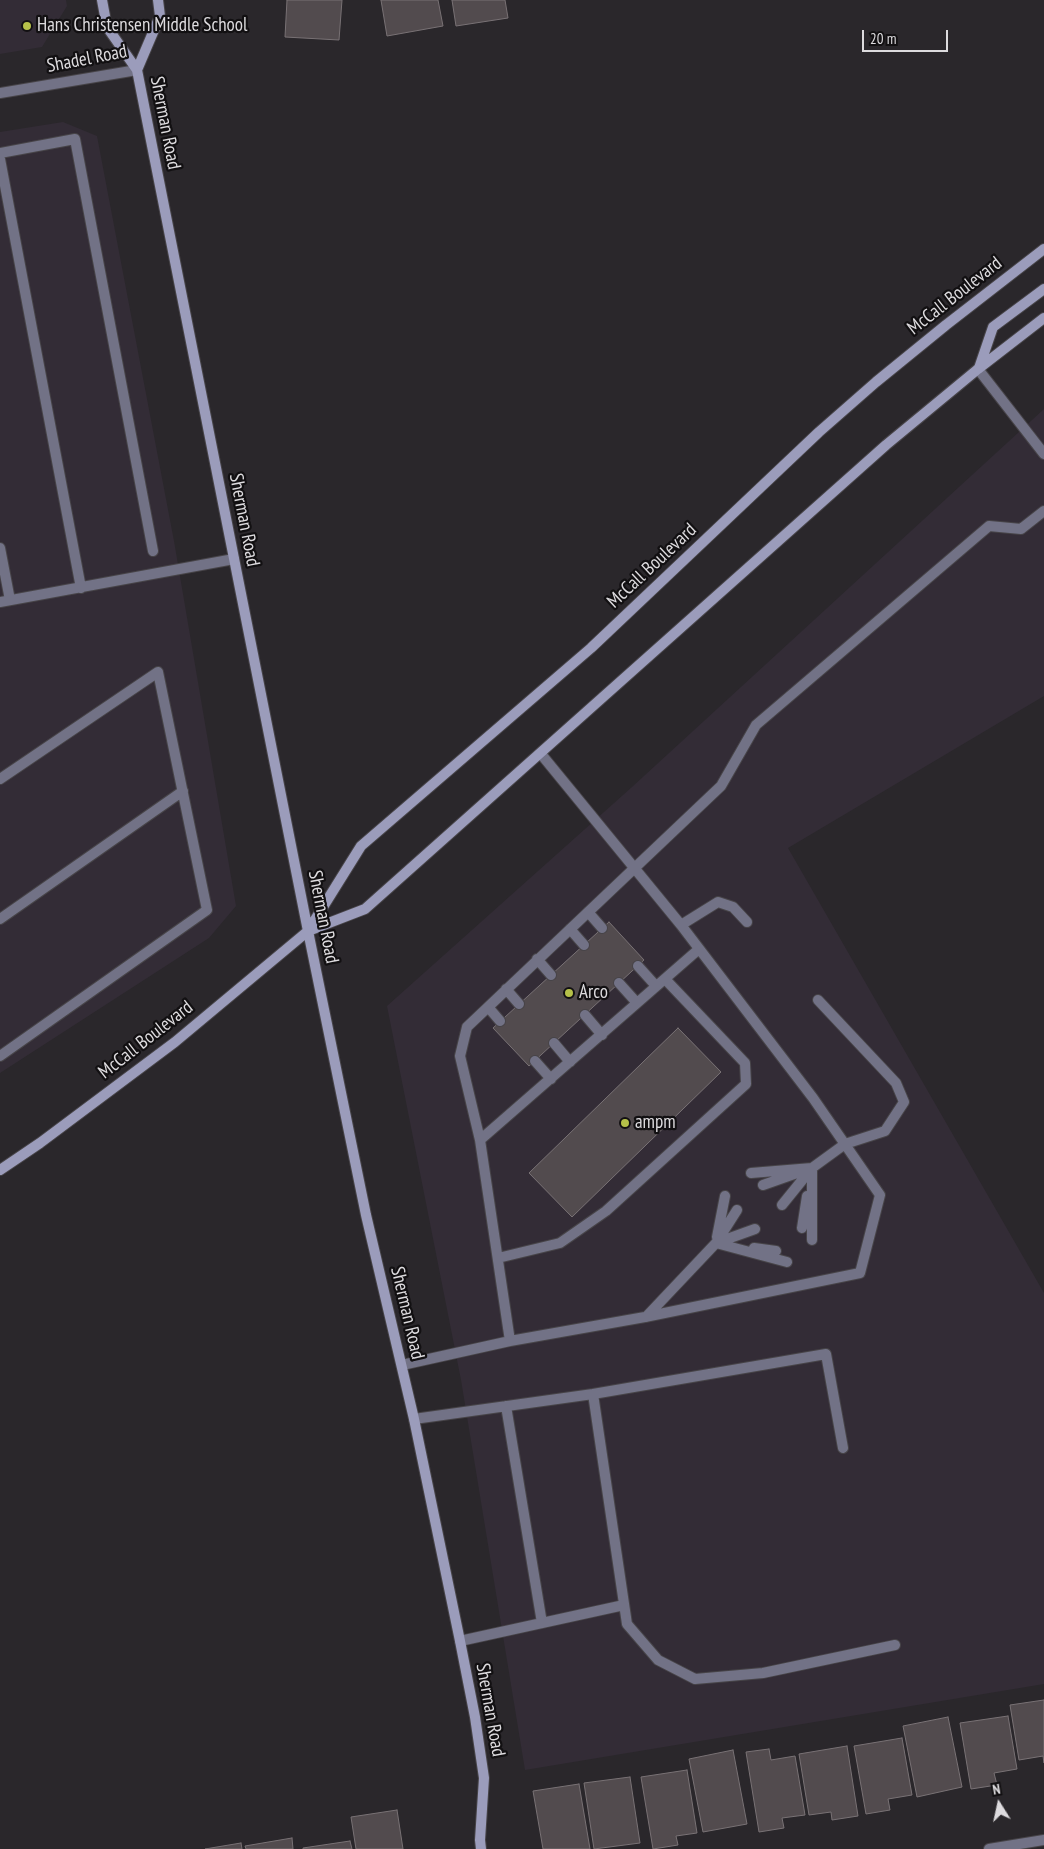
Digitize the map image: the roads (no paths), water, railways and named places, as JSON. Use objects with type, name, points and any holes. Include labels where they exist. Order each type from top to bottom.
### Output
[{"type":"main road","name":"Sherman Road","points":[[102,0],[107,27],[137,70],[366,1215],[402,1364],[460,1641],[475,1717],[484,1778],[481,1849]]},
{"type":"main road","name":"Shadel Road","points":[[137,70],[160,16],[158,0]]},
{"type":"main road","name":"McCall Boulevard","points":[[0,1170],[40,1143],[175,1042],[308,931],[361,846],[591,648],[819,432],[876,382],[1044,249]]},
{"type":"main road","points":[[978,369],[992,327],[1044,289]]},
{"type":"main road","name":"McCall Boulevard","points":[[308,931],[366,909],[879,452],[978,369],[1044,318]]},
{"type":"street","name":"Shadel Road","points":[[0,93],[137,70]]},
{"type":"street","points":[[0,153],[76,139],[153,551]]},
{"type":"street","points":[[0,159],[81,588]]},
{"type":"street","points":[[978,369],[1044,454]]},
{"type":"street","points":[[510,1340],[480,1140],[460,1056],[466,1027],[721,786],[756,725],[989,526],[1021,529],[1044,512]]},
{"type":"street","points":[[0,548],[5,601],[234,560]]},
{"type":"street","points":[[0,779],[158,672],[207,910],[0,1056]]},
{"type":"street","points":[[402,1364],[510,1340],[645,1317],[860,1273],[880,1195],[813,1098],[681,925],[541,754]]},
{"type":"street","points":[[0,919],[183,791]]},
{"type":"street","points":[[681,925],[718,902],[733,907],[747,922]]},
{"type":"street","points":[[588,912],[602,928]]},
{"type":"street","points":[[570,929],[584,945]]},
{"type":"street","points":[[480,1140],[699,950]]},
{"type":"street","points":[[538,960],[551,975]]},
{"type":"street","points":[[638,966],[656,986]]},
{"type":"street","points":[[498,1258],[560,1243],[606,1211],[746,1084],[745,1063],[665,979]]},
{"type":"street","points":[[619,983],[637,1003]]},
{"type":"street","points":[[506,989],[519,1004]]},
{"type":"street","points":[[782,1205],[812,1168],[844,1144],[884,1130],[904,1102],[896,1083],[818,1000]]},
{"type":"street","points":[[488,1007],[500,1021]]},
{"type":"street","points":[[585,1015],[602,1034]]},
{"type":"street","points":[[554,1044],[570,1062]]},
{"type":"street","points":[[535,1061],[551,1078]]},
{"type":"street","points":[[751,1173],[812,1168]]},
{"type":"street","points":[[763,1185],[812,1168]]},
{"type":"street","points":[[802,1228],[812,1168]]},
{"type":"street","points":[[812,1168],[812,1240]]},
{"type":"street","points":[[716,1243],[725,1196]]},
{"type":"street","points":[[645,1317],[716,1243],[737,1210]]},
{"type":"street","points":[[716,1243],[755,1229]]},
{"type":"street","points":[[716,1243],[776,1251]]},
{"type":"street","points":[[716,1243],[787,1262]]},
{"type":"street","points":[[414,1420],[593,1394],[826,1354],[843,1448]]},
{"type":"street","points":[[593,1394],[627,1624],[658,1660],[695,1679],[763,1673],[895,1645]]},
{"type":"street","points":[[506,1406],[542,1623]]},
{"type":"street","points":[[460,1641],[624,1605]]},
{"type":"street","points":[[989,1849],[1044,1840]]},
{"type":"place","name":"Hans Christensen Middle School","points":[[27,26]]},
{"type":"place","name":"Arco","points":[[569,993]]},
{"type":"place","name":"ampm","points":[[625,1123]]}]
